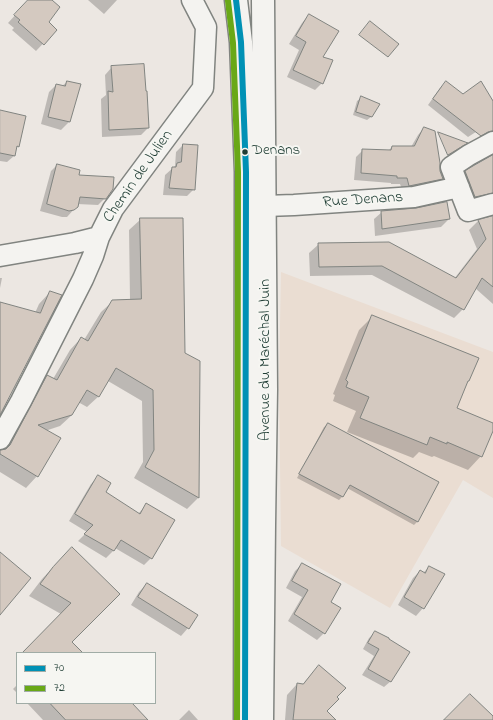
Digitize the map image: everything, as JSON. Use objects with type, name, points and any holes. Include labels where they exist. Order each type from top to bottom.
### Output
[{"type":"main road","name":"Avenue du Maréchal Juin","points":[[236,0],[241,42],[246,172],[244,720]]},
{"type":"main road","name":"Avenue du Maréchal Juin","points":[[262,720],[266,389],[263,0]]},
{"type":"street","name":"Chemin de Julien","points":[[0,439],[83,279],[99,237],[113,209],[203,88],[206,27],[192,0]]},
{"type":"street","points":[[493,142],[451,167],[468,211],[493,204]]},
{"type":"street","name":"Rue Denans","points":[[265,206],[414,197],[459,187]]},
{"type":"street","points":[[0,256],[75,244],[99,237]]},
{"type":"shaded area","points":[[281,272],[493,352],[493,498],[463,480],[390,608],[281,546],[279,380]]},
{"type":"building","points":[[28,0],[52,0],[60,7],[49,22],[57,30],[44,45],[18,22],[20,20],[14,15]]},
{"type":"building","points":[[309,14],[339,31],[323,57],[333,60],[323,84],[293,70],[306,42],[296,36]]},
{"type":"building","points":[[370,21],[399,44],[388,57],[359,35]]},
{"type":"building","points":[[144,64],[149,128],[109,130],[108,91],[113,92],[111,66]]},
{"type":"building","points":[[67,81],[81,84],[70,122],[48,117],[56,84],[65,86]]},
{"type":"building","points":[[446,81],[463,94],[481,81],[493,101],[493,131],[481,136],[433,99]]},
{"type":"building","points":[[361,96],[380,104],[372,117],[356,112]]},
{"type":"building","points":[[0,110],[26,116],[19,147],[17,146],[15,156],[0,153]]},
{"type":"building","points":[[424,127],[435,131],[440,171],[443,179],[409,186],[407,178],[361,173],[362,149],[391,150],[392,146],[414,146]]},
{"type":"building","points":[[438,132],[468,143],[448,155]]},
{"type":"building","points":[[183,144],[198,145],[195,190],[169,188],[172,167],[176,167],[177,163],[181,162]]},
{"type":"building","points":[[493,155],[493,193],[475,197],[465,171]]},
{"type":"building","points":[[57,164],[80,170],[79,175],[114,177],[113,189],[106,199],[80,197],[78,207],[74,210],[69,211],[47,204]]},
{"type":"building","points":[[447,202],[450,219],[382,229],[381,211],[416,208]]},
{"type":"building","points":[[493,216],[493,287],[482,278],[464,310],[382,266],[319,267],[318,243],[389,242],[456,278],[486,239],[478,220]]},
{"type":"building","points":[[140,218],[183,218],[185,353],[200,361],[199,498],[145,467],[154,450],[153,390],[116,368],[99,397],[87,390],[72,415],[38,425],[61,438],[38,477],[0,454],[0,450],[6,449],[10,445],[47,375],[57,380],[81,337],[88,341],[112,300],[141,299]]},
{"type":"building","points":[[50,291],[62,295],[0,415],[0,302],[40,313]]},
{"type":"building","points":[[372,315],[479,358],[457,408],[493,423],[493,431],[482,457],[447,442],[447,444],[430,437],[427,445],[360,418],[369,397],[346,387],[348,382],[346,380]]},
{"type":"building","points":[[328,423],[439,482],[418,522],[350,485],[343,497],[299,474]]},
{"type":"building","points":[[98,475],[111,483],[106,492],[140,514],[146,503],[175,520],[152,559],[121,540],[114,551],[84,534],[93,525],[75,514]]},
{"type":"building","points":[[72,547],[120,594],[72,642],[82,652],[23,652],[71,603],[40,584],[53,567]]},
{"type":"building","points":[[0,552],[31,578],[0,615]]},
{"type":"building","points":[[302,563],[341,584],[331,602],[341,608],[325,634],[294,614],[308,590],[292,581]]},
{"type":"building","points":[[429,566],[445,574],[424,609],[404,597],[420,570],[425,573]]},
{"type":"building","points":[[147,583],[198,615],[189,629],[138,597]]},
{"type":"building","points":[[375,631],[389,638],[410,652],[391,682],[368,669],[379,649],[368,643]]},
{"type":"building","points":[[319,665],[346,688],[337,697],[339,699],[327,711],[336,720],[293,720],[297,683],[303,684]]},
{"type":"building","points":[[470,694],[493,716],[493,720],[444,720]]},
{"type":"building","points":[[51,704],[133,704],[148,720],[66,720]]},
{"type":"transit line","name":"70","points":[[236,0],[241,42],[246,172],[245,720]]},
{"type":"transit line","name":"72","points":[[228,1],[233,43],[238,172],[237,720]]},
{"type":"place","name":"Denans","points":[[245,152]]}]
